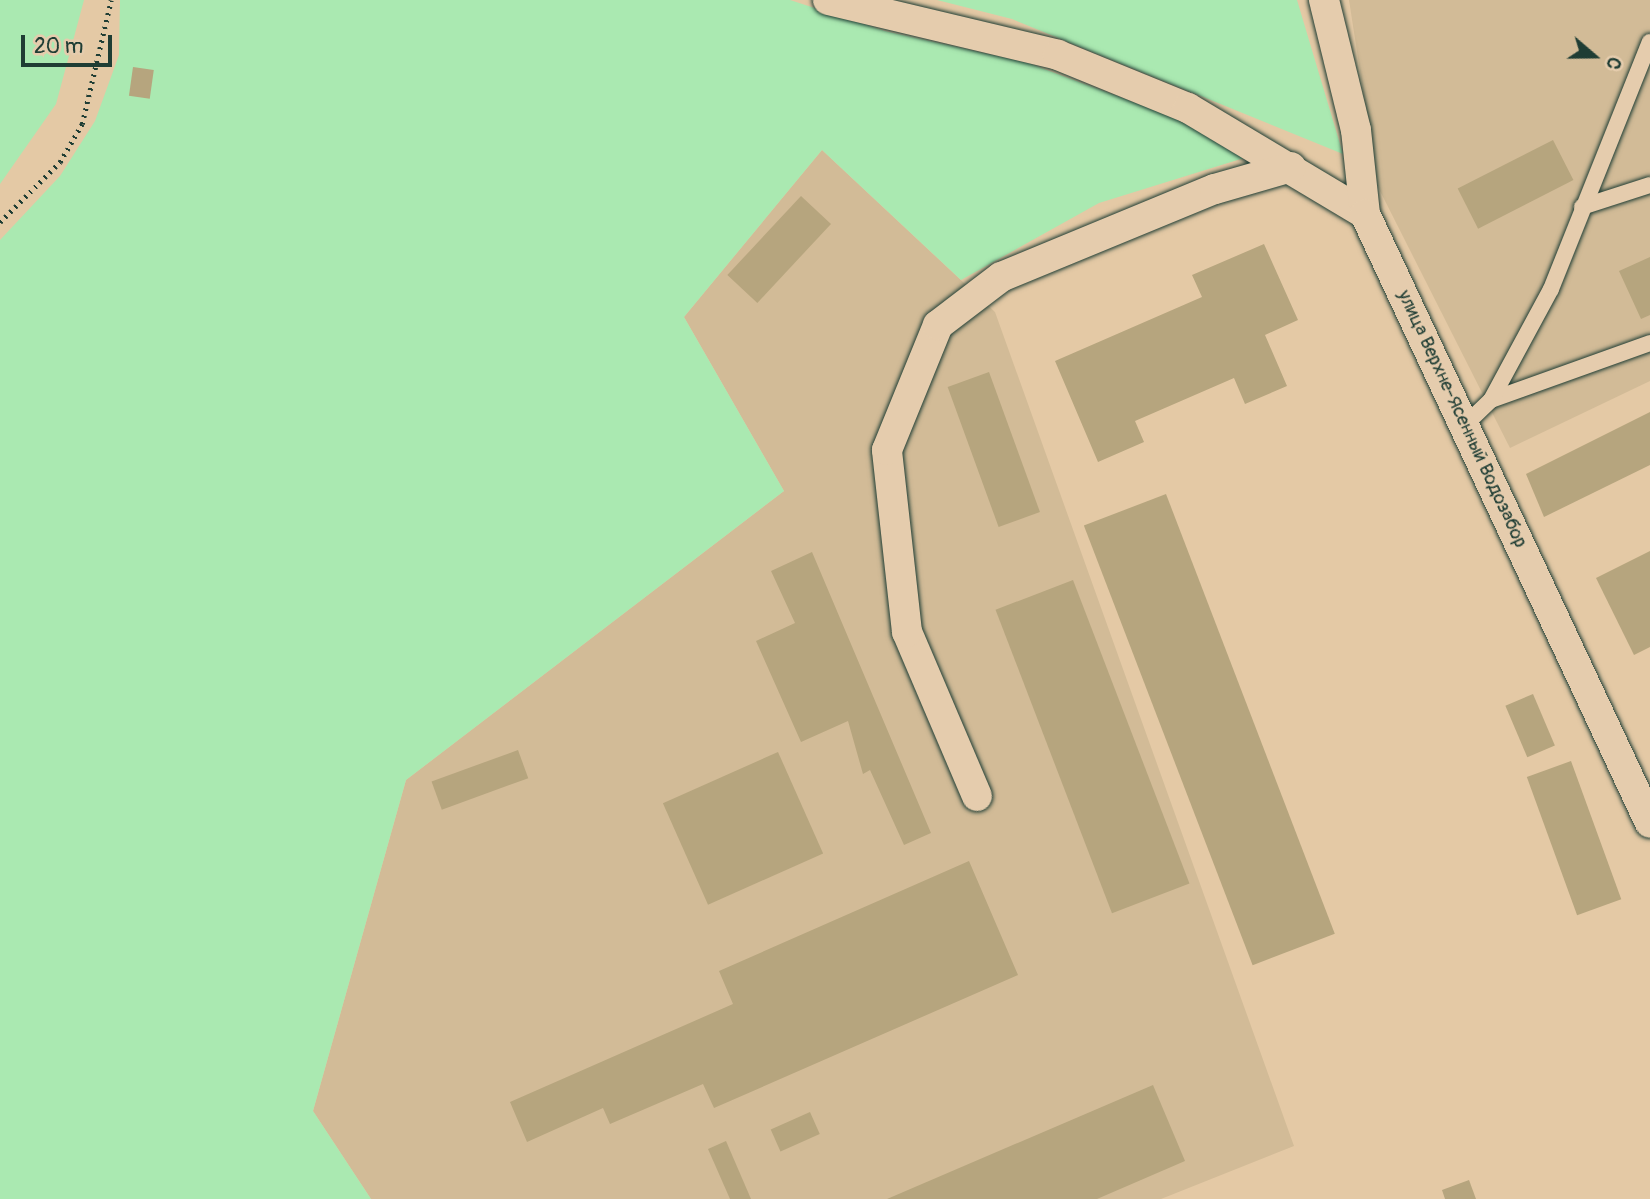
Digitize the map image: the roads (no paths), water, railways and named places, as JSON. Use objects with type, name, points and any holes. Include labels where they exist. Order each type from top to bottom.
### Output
[{"type":"street","points":[[828,0],[1058,55],[1188,108],[1291,167],[1365,214]]},
{"type":"street","name":"улица Верхне-Ясенный Водозабор","points":[[1324,0],[1356,130],[1365,214],[1466,424],[1650,823]]},
{"type":"street","points":[[977,796],[907,632],[887,450],[938,325],[1000,277],[1189,199],[1291,167]]},
{"type":"lane","points":[[1466,424],[1491,400],[1551,289],[1650,42]]},
{"type":"lane","points":[[1582,207],[1650,185]]},
{"type":"lane","points":[[1491,400],[1650,344]]}]
